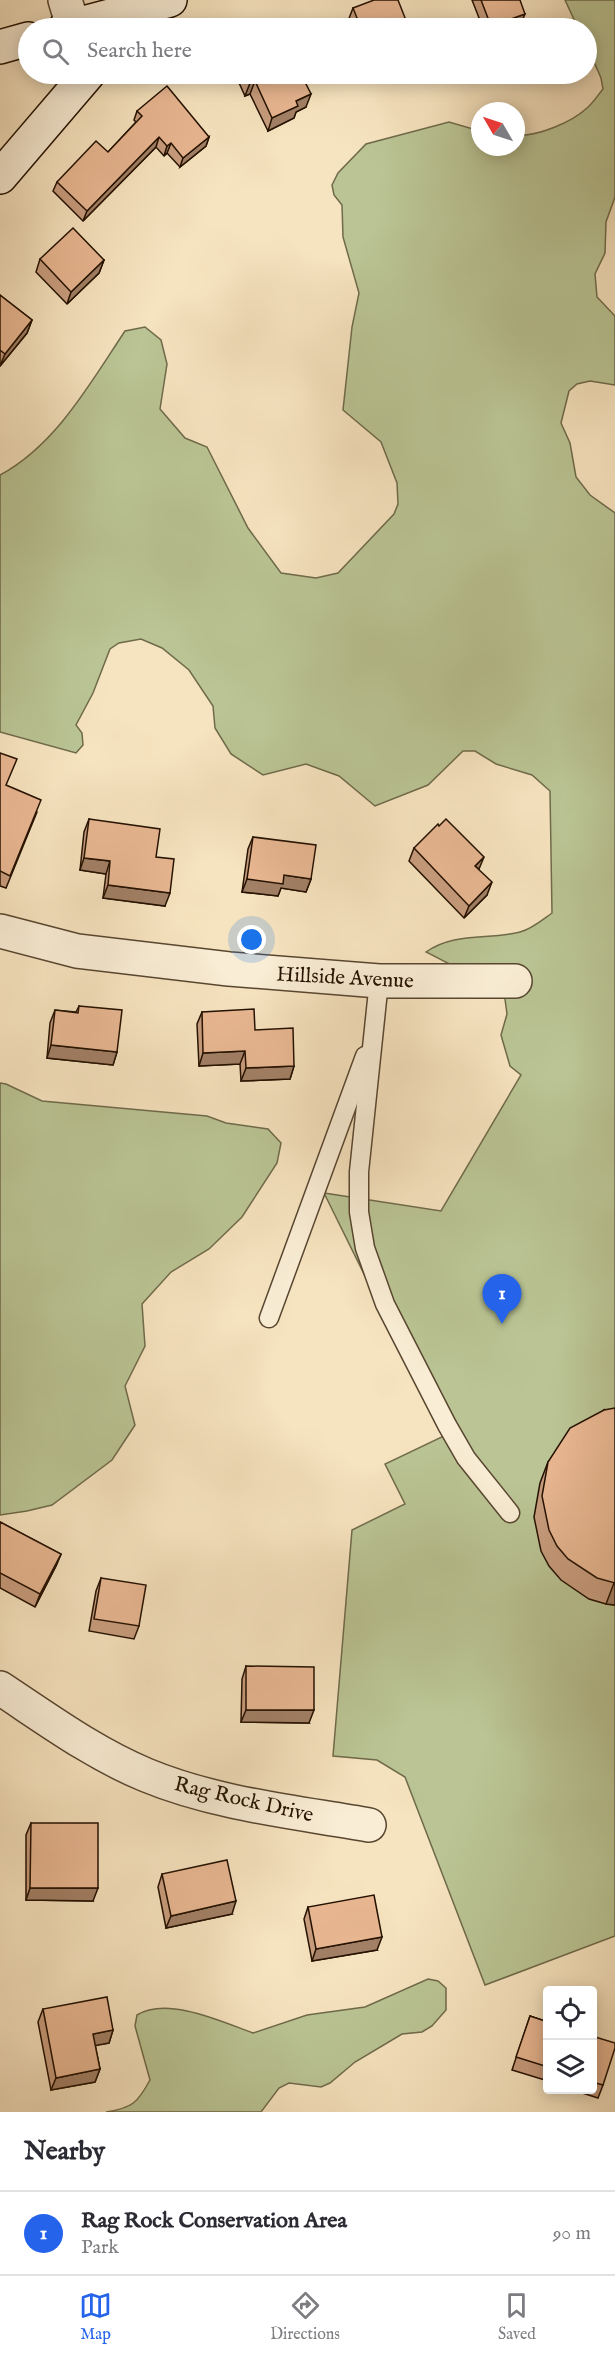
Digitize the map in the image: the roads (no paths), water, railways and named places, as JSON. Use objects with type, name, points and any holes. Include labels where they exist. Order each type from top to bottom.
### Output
[{"type":"street","points":[[68,18],[147,9]]},
{"type":"street","points":[[0,47],[18,42]]},
{"type":"street","points":[[0,177],[79,84]]},
{"type":"street","name":"Hillside Avenue","points":[[0,931],[77,951],[146,961],[379,981],[515,981]]},
{"type":"street","name":"Rag Rock Drive","points":[[0,1688],[78,1740],[146,1775],[200,1793],[273,1809],[369,1825]]},
{"type":"lane","points":[[379,981],[359,1172],[359,1212],[365,1248],[385,1304],[447,1425],[466,1458],[510,1513]]},
{"type":"lane","points":[[269,1318],[375,1028]]},
{"type":"place","name":"Rag Rock Conservation Area","points":[[502,1324]]}]
